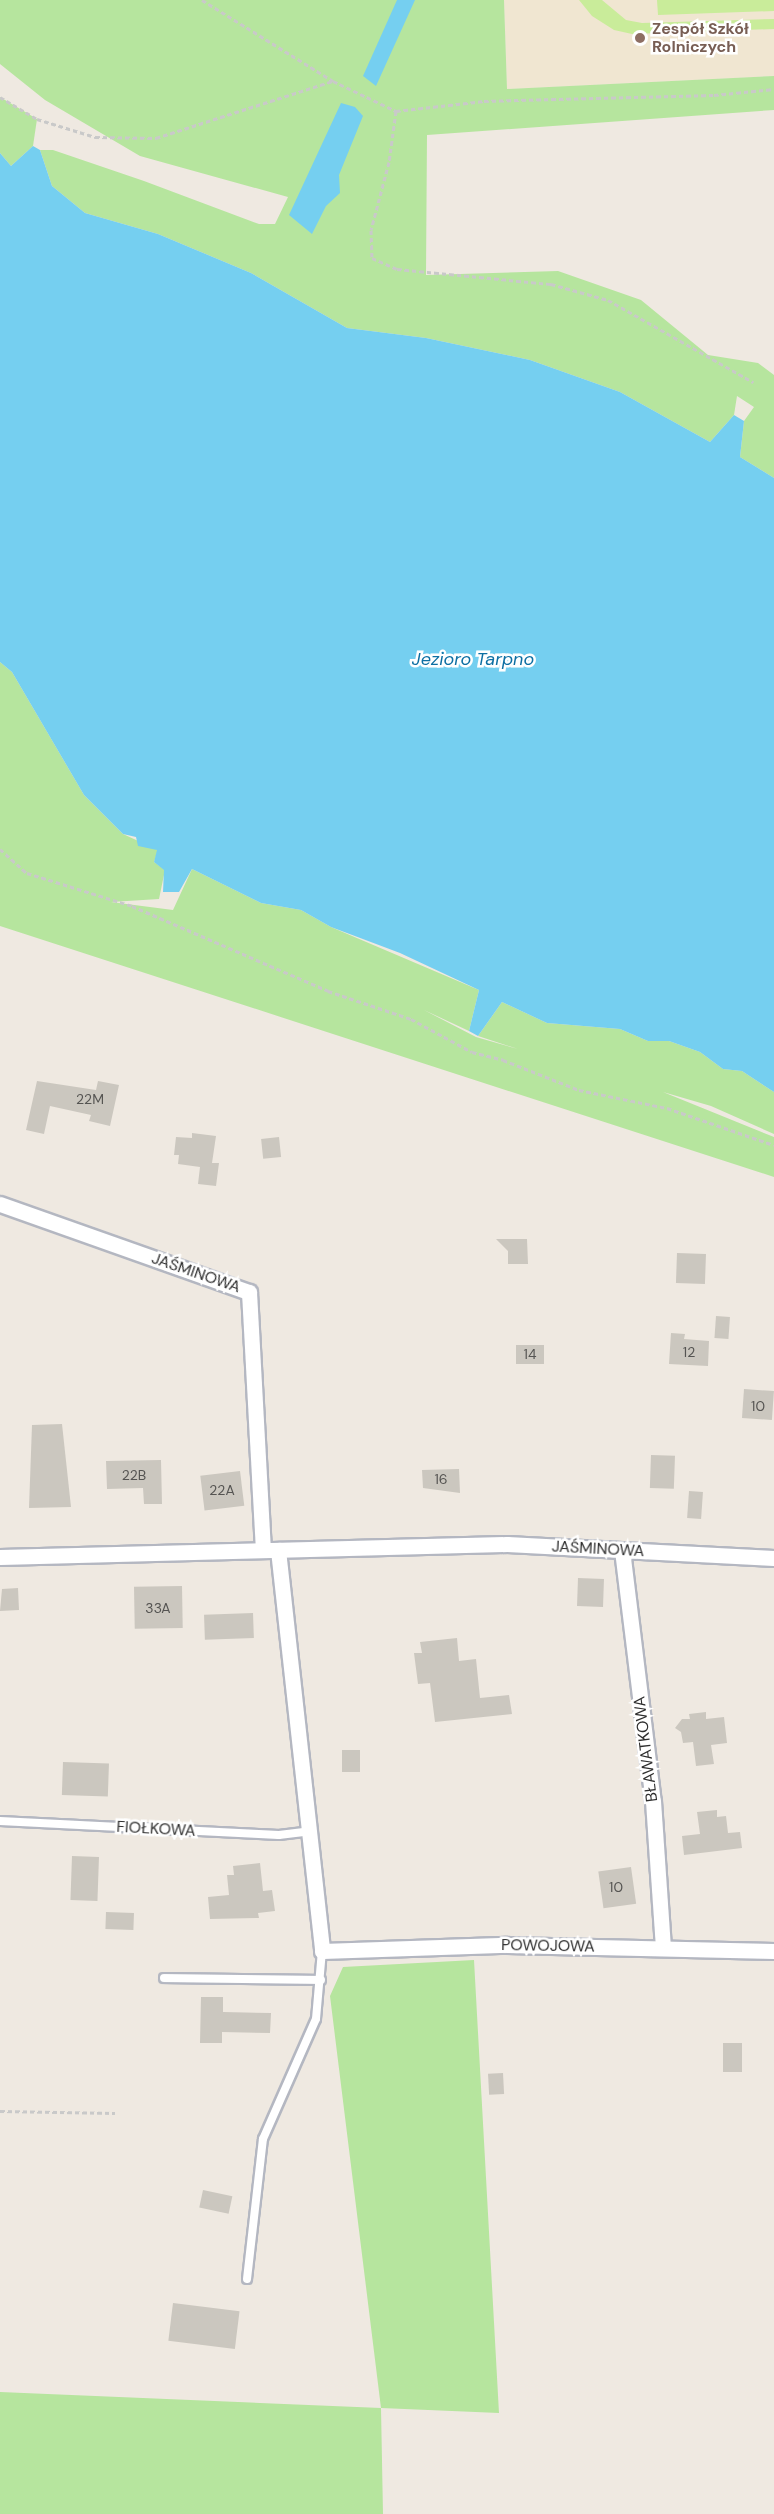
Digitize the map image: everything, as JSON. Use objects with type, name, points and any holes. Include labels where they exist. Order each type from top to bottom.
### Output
[{"type":"street","name":"JAŚMINOWA","points":[[0,1204],[249,1292],[270,1550],[311,1831],[322,1951]]},
{"type":"street","name":"JAŚMINOWA","points":[[0,1557],[507,1544],[774,1558]]},
{"type":"street","name":"BŁAWATKOWA","points":[[622,1550],[653,1801],[663,1948]]},
{"type":"street","name":"POWOJOWA","points":[[322,1951],[507,1945],[774,1951]]},
{"type":"lane","name":"FIOŁKOWA","points":[[0,1821],[279,1835],[311,1831]]},
{"type":"lane","points":[[247,2279],[263,2139],[316,2019],[322,1951]]},
{"type":"lane","points":[[164,1978],[321,1980]]},
{"type":"path","points":[[202,0],[333,81],[396,111],[484,101],[714,94],[774,89]]},
{"type":"path","points":[[0,97],[37,119],[95,137],[156,138],[333,81]]},
{"type":"path","points":[[396,111],[389,162],[371,230],[372,258],[397,269],[551,284],[608,300],[753,382]]},
{"type":"path","points":[[0,849],[27,873],[132,906],[328,991],[411,1019],[472,1052],[502,1059],[579,1090],[668,1108],[774,1145]]},
{"type":"path","points":[[0,2111],[115,2113]]},
{"type":"shaded area","name":"Zespół Szkół Rolniczych","points":[[504,0],[774,0],[774,76],[507,89]]},
{"type":"green space","points":[[0,0],[504,0],[507,89],[774,76],[774,110],[427,135],[426,275],[558,271],[641,300],[708,355],[758,363],[774,375],[774,478],[740,457],[744,421],[754,407],[737,396],[734,415],[710,442],[620,392],[530,360],[426,338],[347,328],[251,273],[158,234],[85,213],[52,186],[40,150],[53,150],[259,224],[275,224],[288,197],[140,156],[45,100],[0,64]]},
{"type":"green space","points":[[579,0],[602,0],[626,20],[642,23],[774,19],[774,29],[632,34],[614,30],[592,16]]},
{"type":"green space","points":[[657,0],[774,0],[774,11],[658,15]]},
{"type":"green space","points":[[0,97],[37,119],[33,146],[11,166],[0,153]]},
{"type":"green space","points":[[0,662],[12,672],[84,795],[123,834],[158,850],[154,862],[165,870],[159,899],[111,902],[173,910],[192,869],[261,903],[301,910],[331,927],[479,990],[469,1031],[424,1010],[476,1037],[518,1049],[478,1036],[502,1002],[547,1023],[620,1029],[648,1041],[669,1041],[700,1052],[723,1069],[742,1071],[774,1092],[774,1134],[711,1106],[663,1092],[774,1137],[774,1177],[0,926]]},
{"type":"green space","points":[[474,1960],[499,2413],[381,2408],[330,1996],[343,1967]]},
{"type":"green space","points":[[0,2392],[381,2408],[383,2514],[0,2514]]},
{"type":"water","points":[[397,0],[415,0],[376,86],[363,76]]},
{"type":"water","points":[[341,103],[355,107],[363,116],[339,175],[340,193],[326,206],[312,234],[289,215]]},
{"type":"water","name":"Jezioro Tarpno","points":[[33,146],[40,150],[52,186],[85,213],[158,234],[251,273],[347,328],[426,338],[530,360],[620,392],[710,442],[734,415],[744,421],[740,457],[774,478],[774,1092],[742,1071],[723,1069],[700,1052],[669,1041],[648,1041],[620,1029],[547,1023],[502,1002],[478,1036],[469,1031],[479,990],[400,953],[331,927],[301,910],[261,903],[192,869],[179,892],[163,892],[164,870],[154,862],[157,850],[138,846],[136,837],[123,834],[84,795],[12,672],[0,662],[0,153],[11,166]]},
{"type":"building","points":[[37,1081],[96,1090],[98,1081],[119,1085],[110,1126],[89,1121],[91,1115],[50,1106],[44,1134],[26,1130]]},
{"type":"building","points":[[192,1133],[216,1136],[212,1163],[219,1163],[216,1186],[198,1184],[200,1167],[178,1164],[179,1155],[174,1155],[176,1137],[192,1138]]},
{"type":"building","points":[[279,1137],[281,1157],[263,1159],[261,1139]]},
{"type":"building","points":[[496,1239],[527,1239],[528,1264],[508,1264],[508,1251]]},
{"type":"building","points":[[677,1253],[706,1254],[705,1284],[676,1283]]},
{"type":"building","points":[[716,1316],[730,1317],[728,1339],[714,1338]]},
{"type":"building","points":[[671,1333],[685,1334],[684,1339],[709,1341],[708,1366],[669,1364]]},
{"type":"building","points":[[516,1345],[544,1345],[544,1364],[516,1364]]},
{"type":"building","points":[[744,1389],[774,1391],[772,1420],[742,1418]]},
{"type":"building","points":[[62,1424],[71,1507],[29,1508],[32,1425]]},
{"type":"building","points":[[651,1455],[675,1456],[674,1489],[650,1488]]},
{"type":"building","points":[[161,1460],[162,1504],[144,1504],[143,1488],[107,1489],[106,1461]]},
{"type":"building","points":[[459,1469],[460,1493],[423,1488],[422,1470]]},
{"type":"building","points":[[240,1471],[244,1506],[205,1511],[200,1476]]},
{"type":"building","points":[[689,1491],[703,1492],[701,1519],[687,1518]]},
{"type":"building","points":[[578,1578],[604,1579],[603,1607],[577,1606]]},
{"type":"building","points":[[182,1586],[183,1628],[135,1629],[134,1587]]},
{"type":"building","points":[[18,1588],[19,1610],[0,1611],[2,1589]]},
{"type":"building","points":[[253,1613],[254,1638],[205,1640],[204,1615]]},
{"type":"building","points":[[457,1638],[459,1661],[476,1659],[480,1698],[509,1695],[512,1714],[435,1722],[430,1683],[418,1684],[414,1653],[422,1653],[420,1642]]},
{"type":"building","points":[[706,1712],[706,1719],[724,1717],[727,1743],[711,1745],[714,1764],[696,1766],[693,1742],[683,1743],[681,1732],[675,1728],[682,1719],[690,1719],[689,1714]]},
{"type":"building","points":[[342,1750],[360,1750],[360,1772],[342,1772]]},
{"type":"building","points":[[63,1762],[109,1764],[108,1797],[62,1795]]},
{"type":"building","points":[[717,1810],[717,1817],[726,1816],[728,1833],[740,1832],[742,1848],[684,1855],[682,1836],[700,1834],[697,1812]]},
{"type":"building","points":[[72,1856],[99,1857],[97,1901],[70,1900]]},
{"type":"building","points":[[260,1863],[263,1891],[272,1890],[275,1911],[258,1913],[259,1918],[210,1919],[208,1897],[229,1895],[227,1875],[234,1875],[233,1866]]},
{"type":"building","points":[[631,1867],[636,1904],[603,1908],[598,1872]]},
{"type":"building","points":[[106,1912],[134,1913],[133,1930],[105,1929]]},
{"type":"building","points":[[201,1997],[223,1997],[223,2012],[271,2013],[270,2033],[222,2032],[222,2043],[200,2043]]},
{"type":"building","points":[[723,2043],[742,2043],[742,2072],[723,2072]]},
{"type":"building","points":[[503,2073],[504,2094],[489,2095],[488,2074]]},
{"type":"building","points":[[203,2190],[232,2196],[229,2214],[199,2208]]},
{"type":"building","points":[[173,2303],[240,2311],[235,2349],[168,2341]]},
{"type":"place","name":"Zespół Szkół Rolniczych","points":[[640,38]]}]
